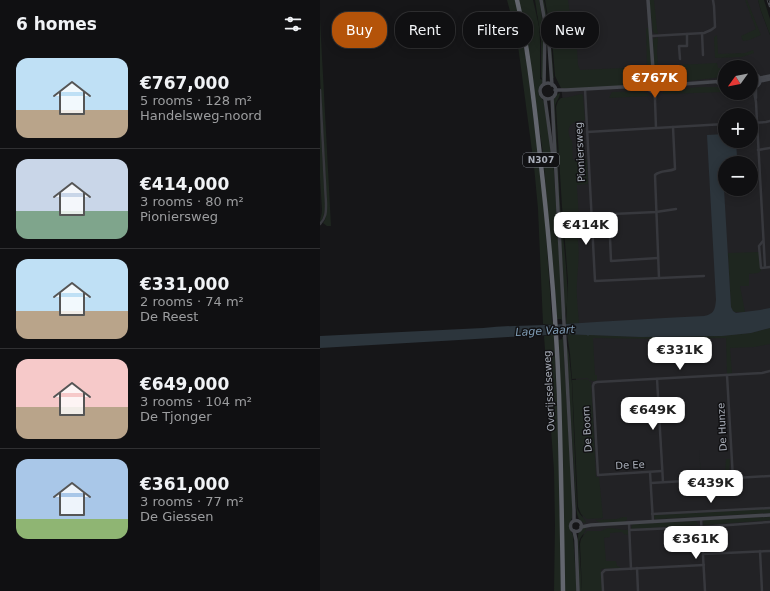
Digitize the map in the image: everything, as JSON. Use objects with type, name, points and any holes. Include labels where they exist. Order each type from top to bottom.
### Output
[{"type":"highway","name":"Overijsselseweg","points":[[517,0],[526,45],[534,106],[549,246],[555,321],[560,431],[563,591]]},
{"type":"main road","points":[[541,0],[543,12]]},
{"type":"main road","points":[[555,91],[649,86],[654,80],[654,69],[648,0]]},
{"type":"main road","points":[[545,48],[544,84],[540,88],[540,92],[542,97],[545,99],[552,157],[556,170]]},
{"type":"main road","points":[[549,48],[552,85],[555,91],[552,98],[574,510],[575,520],[579,522],[581,526]]},
{"type":"main road","points":[[760,80],[770,78]]},
{"type":"main road","points":[[654,80],[658,81],[660,85]]},
{"type":"main road","points":[[758,84],[760,80]]},
{"type":"main road","points":[[660,85],[718,82]]},
{"type":"main road","points":[[544,84],[552,85]]},
{"type":"main road","points":[[649,86],[650,90],[655,91],[659,89],[660,85]]},
{"type":"main road","points":[[545,99],[552,98]]},
{"type":"main road","points":[[581,526],[770,515]]},
{"type":"main road","points":[[575,520],[571,522],[570,526],[571,529],[575,531],[578,591]]},
{"type":"main road","points":[[575,531],[580,530],[581,526]]},
{"type":"street","points":[[652,36],[702,33],[711,30],[714,27],[713,0]]},
{"type":"street","points":[[702,33],[703,56]]},
{"type":"street","points":[[680,59],[679,46],[687,46],[687,34]]},
{"type":"street","name":"Pioniersweg","points":[[585,89],[595,282],[704,276]]},
{"type":"street","points":[[320,90],[326,204],[326,213],[320,224]]},
{"type":"street","points":[[655,91],[656,128]]},
{"type":"street","points":[[758,122],[770,121]]},
{"type":"street","points":[[587,132],[718,124]]},
{"type":"street","points":[[659,278],[655,175],[657,173],[672,171],[675,169],[673,127]]},
{"type":"street","points":[[770,148],[758,150],[764,241],[759,246],[759,251],[761,268],[770,267]]},
{"type":"street","points":[[591,215],[656,212],[676,209]]},
{"type":"street","points":[[608,214],[611,261],[658,258]]},
{"type":"street","points":[[663,482],[657,379],[762,373],[770,371]]},
{"type":"street","name":"De Hunze","points":[[727,375],[733,479]]},
{"type":"street","name":"De Boorn","points":[[598,475],[594,383],[657,379]]},
{"type":"street","points":[[650,472],[653,522]]},
{"type":"street","name":"De Ee","points":[[598,475],[662,472]]},
{"type":"street","points":[[651,483],[770,476]]},
{"type":"street","points":[[652,514],[770,508]]},
{"type":"street","points":[[702,519],[705,591]]},
{"type":"street","points":[[630,530],[770,522]]},
{"type":"street","points":[[629,523],[631,569]]},
{"type":"street","points":[[760,551],[762,591]]},
{"type":"street","points":[[703,554],[770,551]]},
{"type":"street","points":[[603,591],[602,573],[605,570],[704,565]]},
{"type":"street","points":[[637,568],[638,591]]},
{"type":"shaded area","points":[[507,0],[516,0],[518,12],[510,12]]},
{"type":"shaded area","points":[[519,0],[533,0],[539,26],[540,79],[543,80],[539,95],[544,102],[554,171],[563,321],[561,319],[556,319],[543,153],[527,48],[533,48],[533,12],[521,12]]},
{"type":"shaded area","points":[[535,0],[539,0],[541,10],[541,39]]},
{"type":"shaded area","points":[[542,0],[544,0],[546,12],[544,12]]},
{"type":"shaded area","points":[[545,0],[568,0],[570,12],[547,12]]},
{"type":"shaded area","points":[[548,0],[758,0],[770,35],[770,591],[586,591],[563,104],[556,48],[599,48],[599,12],[550,12]]},
{"type":"shaded area","points":[[649,0],[654,0],[658,34],[654,33],[653,31]]},
{"type":"shaded area","points":[[745,0],[747,0],[761,35],[743,41],[741,36],[756,29]]},
{"type":"shaded area","points":[[758,0],[764,0],[770,19],[770,35],[761,11]]},
{"type":"shaded area","points":[[320,19],[331,226],[327,226],[323,223],[325,220],[327,205],[320,76]]},
{"type":"shaded area","points":[[646,28],[650,28],[651,66],[647,66]]},
{"type":"shaded area","points":[[717,35],[718,54],[745,53],[753,50],[754,53],[742,57],[715,58],[714,37]]},
{"type":"shaded area","points":[[658,37],[657,52],[659,78],[663,83],[659,81],[657,76],[654,60],[653,39]]},
{"type":"shaded area","points":[[518,48],[524,48],[536,129],[545,219],[552,320],[554,325],[543,324],[538,209],[534,166]]},
{"type":"shaded area","points":[[541,48],[543,48],[543,79],[541,77]]},
{"type":"shaded area","points":[[548,48],[551,48],[554,78],[552,78]]},
{"type":"shaded area","points":[[553,48],[577,48],[578,65],[580,70],[652,68],[651,79],[646,83],[634,85],[570,89],[561,88],[555,76]]},
{"type":"shaded area","points":[[717,63],[718,78],[664,83],[661,77],[660,66]]},
{"type":"shaded area","points":[[718,87],[718,92],[662,94],[664,91]]},
{"type":"shaded area","points":[[641,91],[650,96],[609,98],[612,92]]},
{"type":"shaded area","points":[[560,93],[555,106],[560,203],[567,285],[567,304],[565,316],[553,100],[556,95]]},
{"type":"shaded area","points":[[582,94],[585,121],[575,122],[570,126],[568,131],[572,141],[573,160],[587,159],[588,184],[577,185],[580,234],[577,234],[579,252],[577,292],[579,323],[566,324],[568,281],[556,107],[561,98]]},
{"type":"shaded area","points":[[320,113],[325,210],[320,223],[322,210],[320,178]]},
{"type":"shaded area","points":[[759,252],[761,271],[758,273],[749,274],[749,286],[740,286],[745,312],[735,312],[732,310],[731,306],[728,253]]},
{"type":"shaded area","points":[[770,328],[770,344],[754,347],[730,348],[732,373],[727,374],[726,338],[593,338],[595,375],[597,375],[597,380],[592,381],[587,378],[572,379],[567,334],[641,337],[722,336],[751,333]]},
{"type":"shaded area","points":[[554,334],[560,487],[561,591],[554,591],[554,470],[544,336]]},
{"type":"shaded area","points":[[562,337],[573,510],[569,525],[573,535],[577,591],[564,591],[558,340],[562,339]]},
{"type":"shaded area","points":[[566,341],[572,384],[577,507],[586,523],[579,519],[576,506]]},
{"type":"shaded area","points":[[587,379],[591,382],[596,477],[599,477],[603,518],[587,519],[581,514],[578,507],[572,380]]},
{"type":"shaded area","points":[[699,450],[701,474],[725,473],[726,459],[730,459],[729,474],[726,477],[701,479]]},
{"type":"shaded area","points":[[770,508],[770,513],[658,519],[655,519],[654,516],[656,515]]},
{"type":"shaded area","points":[[627,517],[627,520],[624,522],[601,523],[595,520],[617,519]]},
{"type":"shaded area","points":[[770,517],[770,520],[704,525],[703,523],[704,520]]},
{"type":"shaded area","points":[[696,521],[698,525],[631,528],[634,524]]},
{"type":"shaded area","points":[[583,528],[586,528],[586,530],[579,542],[582,591],[579,591],[578,535]]},
{"type":"shaded area","points":[[608,528],[628,530],[628,535],[622,532],[610,533],[610,537],[604,538],[606,561],[616,561],[617,566],[620,567],[601,569],[602,591],[582,591],[581,539],[587,531],[601,531]]},
{"type":"water","name":"Lage Vaart","points":[[718,134],[718,148],[736,148],[737,156],[718,156],[718,196],[724,196],[731,307],[736,313],[770,308],[770,328],[751,333],[722,336],[641,337],[561,334],[320,348],[320,336],[504,326],[556,325],[704,316],[712,313],[716,300],[707,135]]},
{"type":"railway","points":[[768,0],[770,6]]}]
